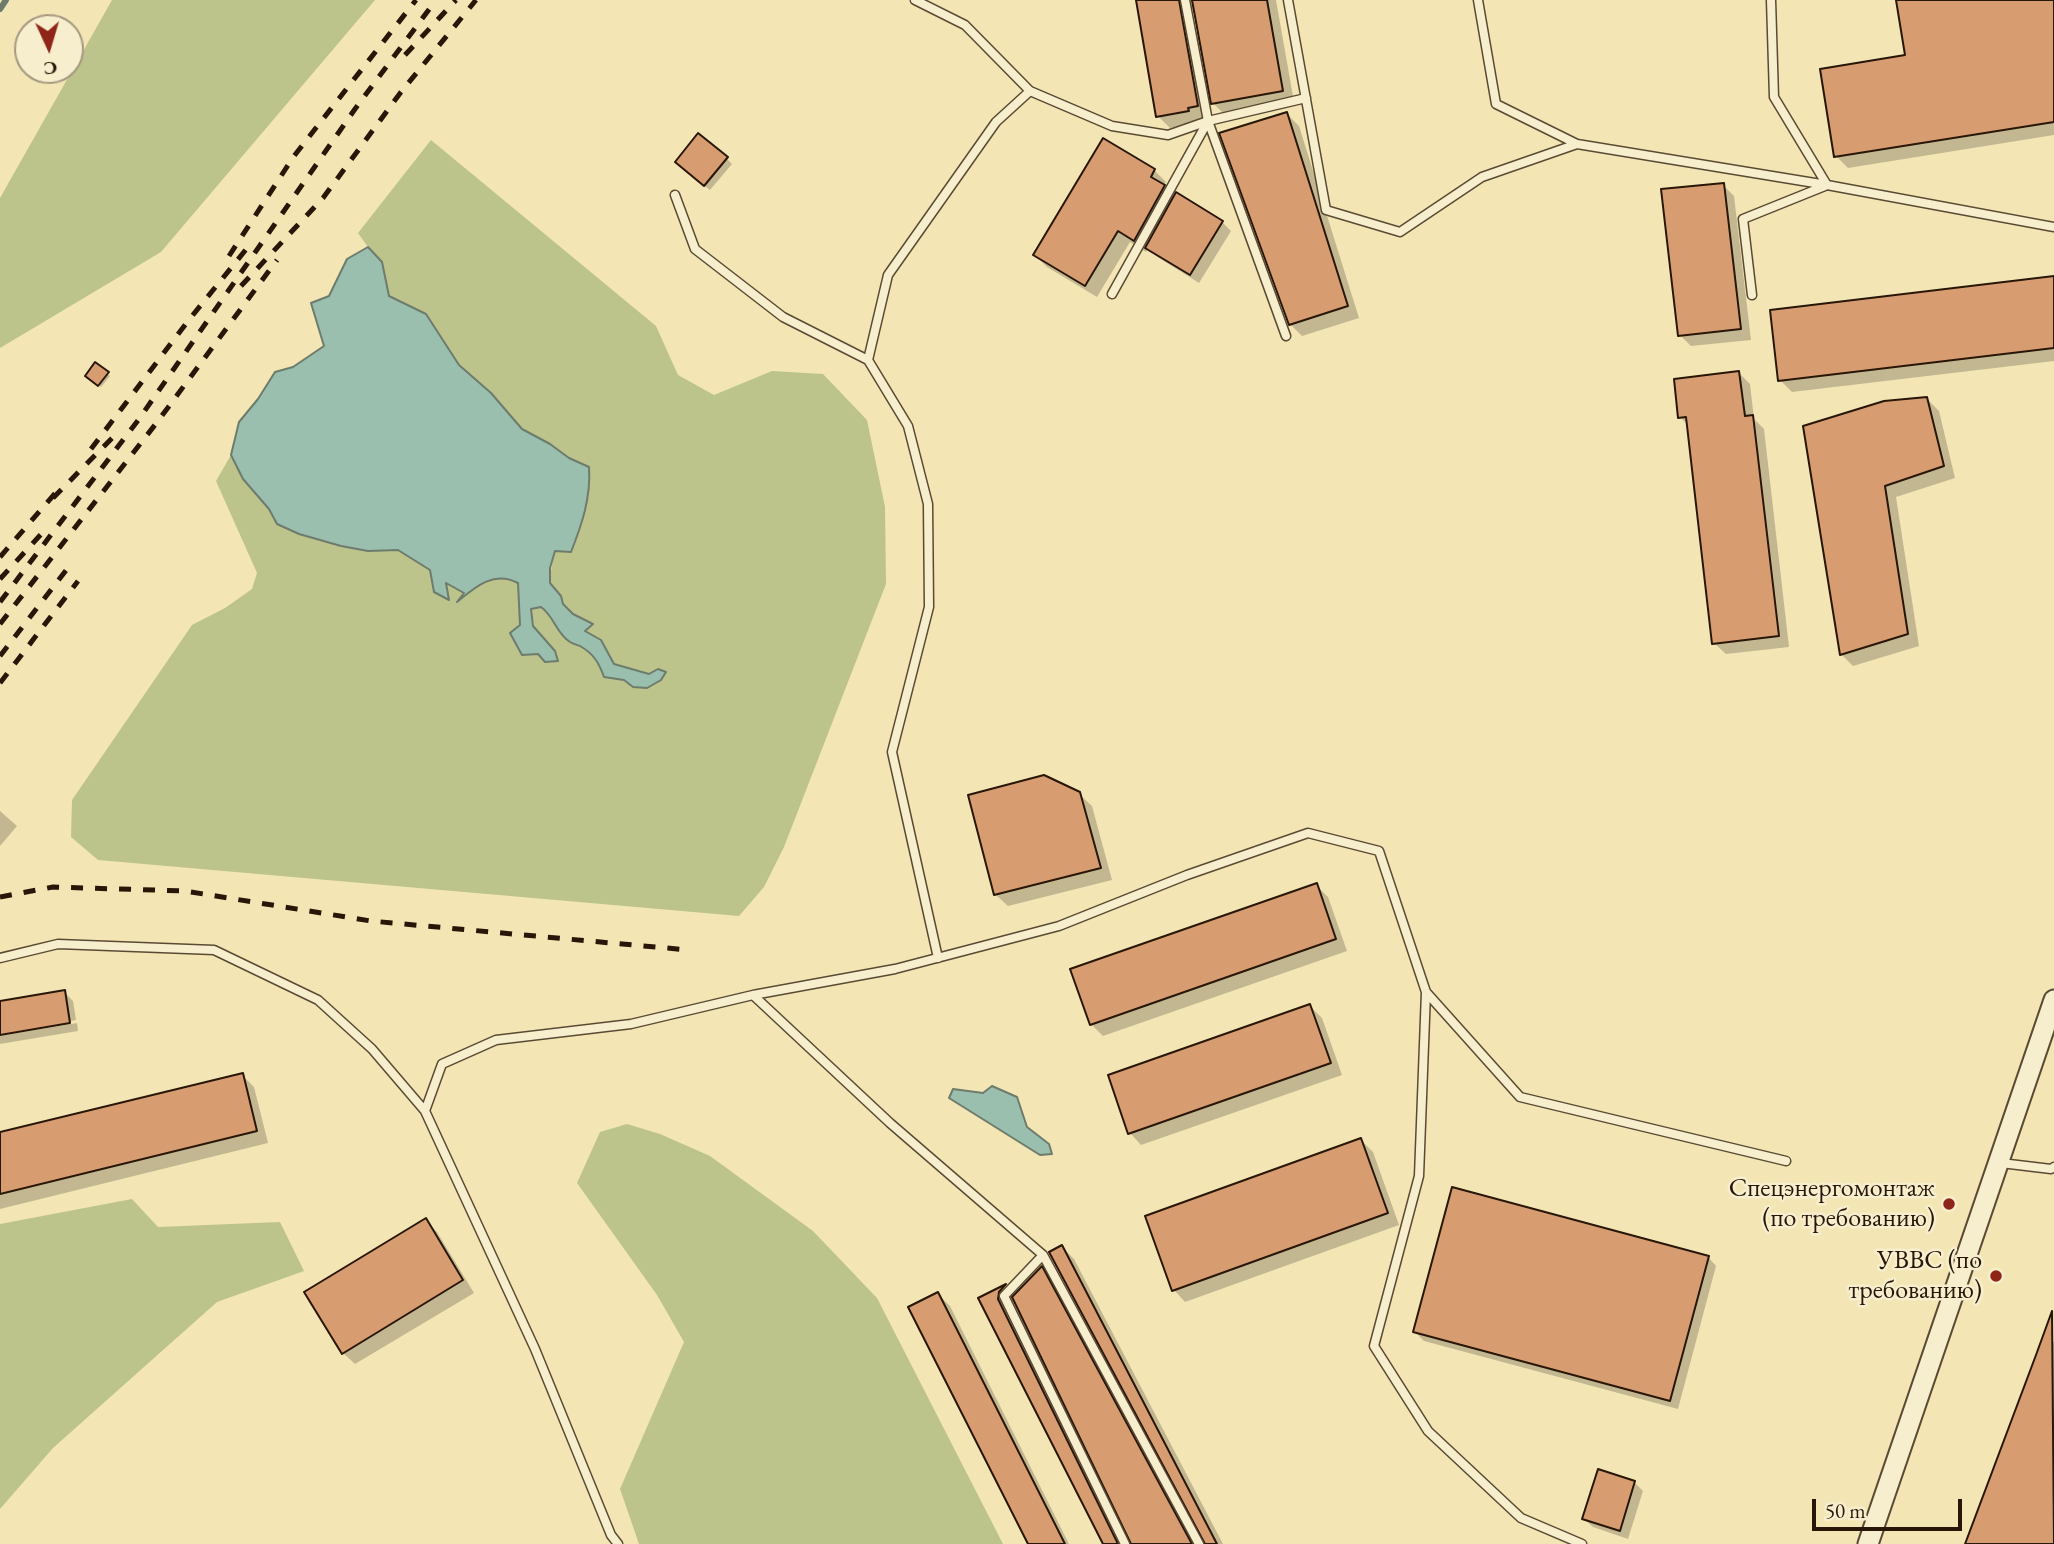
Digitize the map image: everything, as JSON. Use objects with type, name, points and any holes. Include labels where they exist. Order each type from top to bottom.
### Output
[{"type":"street","points":[[1868,1544],[2054,1000]]},
{"type":"lane","points":[[915,0],[965,25],[1030,91],[1112,125],[1168,135],[1208,121],[1306,98]]},
{"type":"lane","points":[[1185,0],[1208,121],[1286,336]]},
{"type":"lane","points":[[1288,0],[1326,210],[1400,233],[1482,177],[1577,144]]},
{"type":"lane","points":[[1478,0],[1496,104],[1577,144],[1827,185],[2054,227]]},
{"type":"lane","points":[[1771,0],[1774,97],[1827,185]]},
{"type":"lane","points":[[868,360],[888,275],[996,122],[1030,91]]},
{"type":"lane","points":[[1112,294],[1208,121]]},
{"type":"lane","points":[[1752,295],[1744,219],[1827,185]]},
{"type":"lane","points":[[675,195],[695,249],[783,317],[868,360],[908,426],[928,504],[929,607],[892,752],[938,958]]},
{"type":"lane","points":[[425,1111],[442,1064],[496,1040],[631,1024],[753,995],[895,969],[1059,926],[1187,875],[1308,833],[1379,851],[1426,992],[1419,1176],[1374,1346],[1428,1431],[1521,1518],[1582,1544]]},
{"type":"lane","points":[[0,958],[58,944],[215,950],[318,1000],[372,1049],[425,1111],[535,1349],[611,1535],[618,1544]]},
{"type":"lane","points":[[1426,992],[1520,1097],[1786,1161]]},
{"type":"lane","points":[[753,995],[890,1123],[1043,1255],[1199,1544]]},
{"type":"lane","points":[[1998,1162],[2051,1169],[2054,1167]]},
{"type":"lane","points":[[1043,1255],[1004,1296],[1125,1544]]},
{"type":"green space","points":[[112,0],[375,0],[161,252],[0,348],[0,198],[64,84],[84,84],[84,50]]},
{"type":"green space","points":[[431,140],[656,326],[678,375],[714,395],[772,371],[823,374],[867,420],[885,507],[886,584],[784,847],[764,887],[739,916],[98,860],[71,837],[72,800],[192,625],[225,608],[252,589],[257,573],[216,481],[231,455],[245,482],[269,509],[277,524],[368,551],[398,550],[430,570],[434,592],[448,599],[446,583],[465,593],[461,598],[488,581],[503,578],[519,583],[520,625],[555,651],[533,626],[530,609],[541,607],[545,610],[568,640],[592,656],[604,677],[624,680],[633,687],[649,674],[614,664],[601,640],[585,631],[593,623],[573,614],[550,583],[559,538],[589,467],[522,429],[491,393],[459,365],[426,314],[389,296],[382,262],[358,233]]},
{"type":"green space","points":[[627,1124],[660,1134],[710,1156],[813,1231],[877,1298],[1003,1544],[639,1544],[620,1489],[684,1342],[657,1295],[577,1183],[600,1132]]},
{"type":"green space","points":[[132,1199],[158,1227],[280,1222],[304,1271],[217,1302],[53,1448],[0,1509],[0,1224]]},
{"type":"shaded area","points":[[368,247],[382,262],[389,296],[426,314],[459,365],[491,393],[522,429],[589,467],[587,500],[579,531],[571,552],[555,551],[550,568],[550,583],[573,614],[593,624],[585,631],[601,640],[614,664],[649,674],[658,669],[666,672],[661,680],[647,688],[633,687],[624,680],[604,677],[592,656],[565,638],[541,607],[531,609],[533,626],[555,651],[558,661],[545,662],[538,654],[522,655],[510,633],[520,625],[518,583],[509,579],[493,579],[478,586],[457,602],[464,593],[446,583],[449,600],[434,592],[430,570],[398,550],[368,551],[341,546],[299,534],[277,524],[269,509],[243,479],[231,455],[239,422],[275,372],[293,367],[324,346],[311,303],[329,296],[347,259]]},
{"type":"shaded area","points":[[992,1086],[1017,1097],[1027,1127],[1049,1144],[1052,1154],[1040,1155],[949,1098],[953,1089],[983,1093]]},
{"type":"building","points":[[1136,0],[1179,0],[1198,106],[1188,108],[1189,111],[1156,117]]},
{"type":"building","points":[[1192,0],[1267,0],[1283,91],[1211,104]]},
{"type":"building","points":[[1896,0],[2054,0],[2054,122],[1834,157],[1820,69],[1905,55]]},
{"type":"building","points":[[1287,112],[1348,306],[1289,325],[1219,133]]},
{"type":"building","points":[[698,133],[728,157],[704,186],[675,162]]},
{"type":"building","points":[[1103,138],[1155,169],[1151,177],[1165,185],[1134,241],[1118,231],[1085,286],[1033,255]]},
{"type":"building","points":[[1724,183],[1741,329],[1678,336],[1661,189]]},
{"type":"building","points":[[1176,192],[1223,221],[1190,275],[1145,248]]},
{"type":"building","points":[[2054,276],[2054,348],[1778,381],[1770,310]]},
{"type":"building","points":[[95,362],[109,372],[98,386],[85,376]]},
{"type":"building","points":[[1739,371],[1745,416],[1753,415],[1779,636],[1712,644],[1686,417],[1678,418],[1674,379]]},
{"type":"building","points":[[1927,397],[1944,466],[1885,486],[1908,634],[1840,655],[1803,426],[1884,401]]},
{"type":"building","points":[[1044,775],[1080,792],[1101,868],[994,895],[968,795]]},
{"type":"building","points":[[1317,883],[1336,939],[1090,1025],[1070,969]]},
{"type":"building","points":[[65,990],[70,1023],[0,1035],[0,1001]]},
{"type":"building","points":[[1310,1004],[1331,1063],[1128,1134],[1108,1075]]},
{"type":"building","points":[[243,1073],[257,1131],[0,1194],[0,1132]]},
{"type":"building","points":[[1361,1138],[1388,1213],[1172,1291],[1145,1216]]},
{"type":"building","points":[[1452,1187],[1709,1256],[1670,1401],[1413,1332]]},
{"type":"building","points":[[426,1218],[463,1280],[342,1354],[304,1292]]},
{"type":"building","points":[[1062,1245],[1217,1544],[1205,1544],[1049,1252]]},
{"type":"building","points":[[1042,1266],[1192,1544],[1131,1544],[1012,1297]]},
{"type":"building","points":[[1006,1284],[999,1292],[998,1299],[1118,1544],[1103,1544],[978,1298]]},
{"type":"building","points":[[938,1292],[1065,1544],[1028,1544],[908,1307]]},
{"type":"building","points":[[2052,1311],[2054,1544],[1965,1544],[2036,1355]]},
{"type":"building","points":[[1598,1469],[1635,1481],[1620,1531],[1582,1519]]},
{"type":"waterway","points":[[0,9],[6,0]]},
{"type":"railway","points":[[229,256],[294,156],[416,0]]},
{"type":"railway","points":[[0,602],[139,419],[355,109],[436,0]]},
{"type":"railway","points":[[405,55],[456,0]]},
{"type":"railway","points":[[241,286],[323,198],[401,92],[476,0]]},
{"type":"railway","points":[[91,449],[248,247]]},
{"type":"railway","points":[[0,624],[158,421],[277,260]]},
{"type":"railway","points":[[53,498],[119,431]]},
{"type":"railway","points":[[0,557],[58,490]]},
{"type":"railway","points":[[0,579],[45,530]]},
{"type":"railway","points":[[0,656],[67,569]]},
{"type":"railway","points":[[0,683],[78,581]]},
{"type":"railway","points":[[0,897],[53,887],[185,891],[371,921],[688,950]]},
{"type":"place","name":"Спецэнергомонтаж (по требованию)","points":[[1949,1204]]},
{"type":"place","name":"УВВС (по требованию)","points":[[1996,1276]]}]
